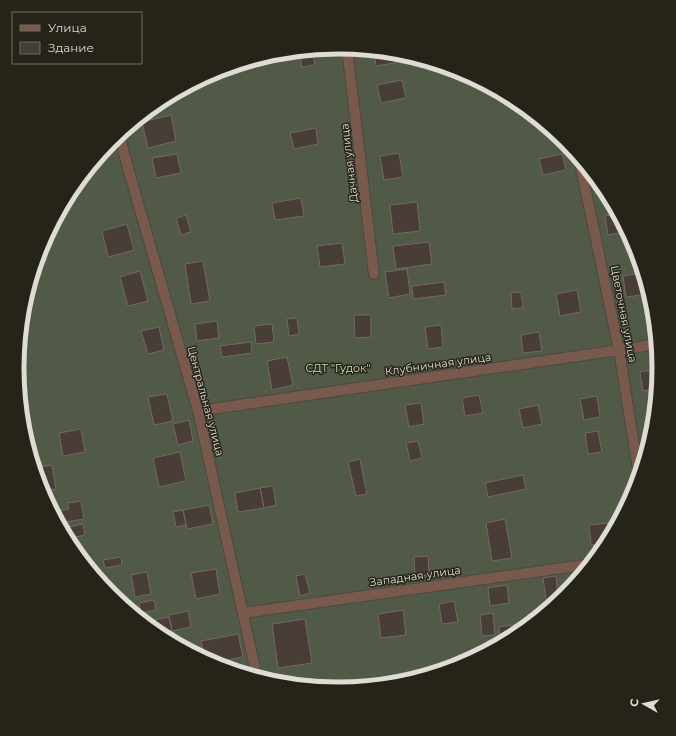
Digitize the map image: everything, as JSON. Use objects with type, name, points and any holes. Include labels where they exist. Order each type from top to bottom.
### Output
[{"type":"street","name":"Дачная улица","points":[[348,54],[374,274]]},
{"type":"street","name":"Центральная улица","points":[[121,141],[198,411],[256,671]]},
{"type":"street","name":"Цветочная улица","points":[[582,170],[620,350],[637,462]]},
{"type":"street","name":"Клубничная улица","points":[[198,411],[651,345]]},
{"type":"street","name":"Западная улица","points":[[243,613],[582,565]]},
{"type":"green space","name":"СДТ \"Гудок\"","points":[[338,54],[359,55],[399,60],[419,65],[477,86],[495,96],[529,119],[560,146],[574,161],[587,177],[610,211],[620,229],[635,267],[646,307],[652,368],[651,389],[646,429],[641,449],[620,507],[610,525],[587,559],[560,590],[545,604],[529,617],[495,640],[477,650],[439,665],[399,676],[379,679],[338,682],[317,681],[277,676],[257,671],[199,650],[181,640],[147,617],[116,590],[102,575],[89,559],[66,525],[56,507],[41,469],[30,429],[27,409],[24,368],[25,347],[30,307],[35,287],[56,229],[66,211],[89,177],[116,146],[131,132],[147,119],[181,96],[199,86],[237,71],[277,60],[297,57]]},
{"type":"building","points":[[313,55],[315,65],[302,67],[300,57]]},
{"type":"building","points":[[375,57],[399,60],[399,62],[376,66]]},
{"type":"building","points":[[402,80],[406,98],[381,103],[377,85]]},
{"type":"building","points":[[171,115],[176,141],[148,148],[142,123]]},
{"type":"building","points":[[316,128],[318,144],[294,149],[290,133]]},
{"type":"building","points":[[399,153],[403,177],[384,180],[380,156]]},
{"type":"building","points":[[177,154],[181,173],[156,178],[152,158]]},
{"type":"building","points":[[562,154],[566,170],[543,175],[539,159]]},
{"type":"building","points":[[301,198],[304,216],[275,220],[272,203]]},
{"type":"building","points":[[417,202],[420,231],[393,234],[390,205]]},
{"type":"building","points":[[186,215],[191,232],[181,235],[176,218]]},
{"type":"building","points":[[612,215],[622,233],[608,235],[605,216]]},
{"type":"building","points":[[127,224],[134,250],[108,257],[102,231]]},
{"type":"building","points":[[429,242],[432,264],[396,269],[393,246]]},
{"type":"building","points":[[342,243],[345,264],[320,267],[317,246]]},
{"type":"building","points":[[203,261],[210,301],[191,304],[185,264]]},
{"type":"building","points":[[407,269],[410,294],[389,298],[385,272]]},
{"type":"building","points":[[140,271],[148,301],[128,306],[120,277]]},
{"type":"building","points":[[637,274],[643,295],[626,297],[623,276]]},
{"type":"building","points":[[444,282],[446,295],[413,299],[412,286]]},
{"type":"building","points":[[577,290],[581,312],[560,316],[556,294]]},
{"type":"building","points":[[521,292],[523,308],[512,309],[511,293]]},
{"type":"building","points":[[354,315],[371,315],[371,337],[355,338]]},
{"type":"building","points":[[297,318],[299,334],[289,336],[287,319]]},
{"type":"building","points":[[217,321],[219,338],[197,341],[195,324]]},
{"type":"building","points":[[272,324],[274,342],[256,344],[254,326]]},
{"type":"building","points":[[441,325],[443,347],[428,349],[425,327]]},
{"type":"building","points":[[159,327],[164,350],[148,354],[141,331]]},
{"type":"building","points":[[539,332],[542,351],[523,353],[521,335]]},
{"type":"building","points":[[251,342],[252,353],[222,357],[220,346]]},
{"type":"building","points":[[287,357],[293,385],[272,390],[267,361]]},
{"type":"building","points":[[652,370],[651,390],[643,391],[640,372]]},
{"type":"building","points":[[167,394],[173,421],[154,425],[148,397]]},
{"type":"building","points":[[479,395],[483,413],[465,416],[462,398]]},
{"type":"building","points":[[597,396],[600,417],[584,420],[580,399]]},
{"type":"building","points":[[421,403],[424,424],[409,427],[405,405]]},
{"type":"building","points":[[538,405],[542,424],[523,428],[519,409]]},
{"type":"building","points":[[189,420],[193,441],[178,445],[173,424]]},
{"type":"building","points":[[81,429],[85,452],[63,456],[59,433]]},
{"type":"building","points":[[598,431],[602,452],[588,454],[585,433]]},
{"type":"building","points":[[418,441],[422,458],[410,461],[406,443]]},
{"type":"building","points":[[180,452],[186,481],[159,487],[153,458]]},
{"type":"building","points":[[360,459],[367,494],[356,496],[348,462]]},
{"type":"building","points":[[52,465],[56,489],[49,490],[40,467]]},
{"type":"building","points":[[523,475],[526,489],[488,497],[485,483]]},
{"type":"building","points":[[273,486],[276,505],[264,508],[260,488]]},
{"type":"building","points":[[260,488],[264,508],[238,512],[235,493]]},
{"type":"building","points":[[81,501],[84,519],[64,522],[58,511],[69,509],[68,503]]},
{"type":"building","points":[[209,505],[213,524],[187,529],[183,510]]},
{"type":"building","points":[[183,510],[186,525],[176,527],[173,512]]},
{"type":"building","points":[[505,519],[512,558],[492,561],[486,523]]},
{"type":"building","points":[[609,523],[609,526],[597,545],[591,545],[589,525]]},
{"type":"building","points":[[83,524],[85,535],[74,537],[68,527]]},
{"type":"building","points":[[428,556],[429,575],[415,576],[414,557]]},
{"type":"building","points":[[121,557],[122,565],[105,568],[103,560]]},
{"type":"building","points":[[216,569],[220,594],[196,599],[191,573]]},
{"type":"building","points":[[147,572],[151,594],[135,597],[131,575]]},
{"type":"building","points":[[305,574],[310,593],[300,596],[296,576]]},
{"type":"building","points":[[556,576],[557,592],[551,599],[546,599],[543,578]]},
{"type":"building","points":[[507,585],[509,603],[490,606],[488,588]]},
{"type":"building","points":[[154,600],[156,610],[142,613],[139,603]]},
{"type":"building","points":[[454,601],[458,622],[442,624],[439,604]]},
{"type":"building","points":[[403,610],[406,635],[381,638],[378,614]]},
{"type":"building","points":[[188,611],[191,627],[172,631],[169,615]]},
{"type":"building","points":[[493,613],[495,635],[482,636],[480,615]]},
{"type":"building","points":[[169,617],[172,631],[168,632],[152,620]]},
{"type":"building","points":[[305,619],[312,663],[278,668],[272,624]]},
{"type":"building","points":[[519,624],[500,637],[499,627]]},
{"type":"building","points":[[238,634],[243,657],[225,661],[218,658],[203,652],[201,641]]}]
